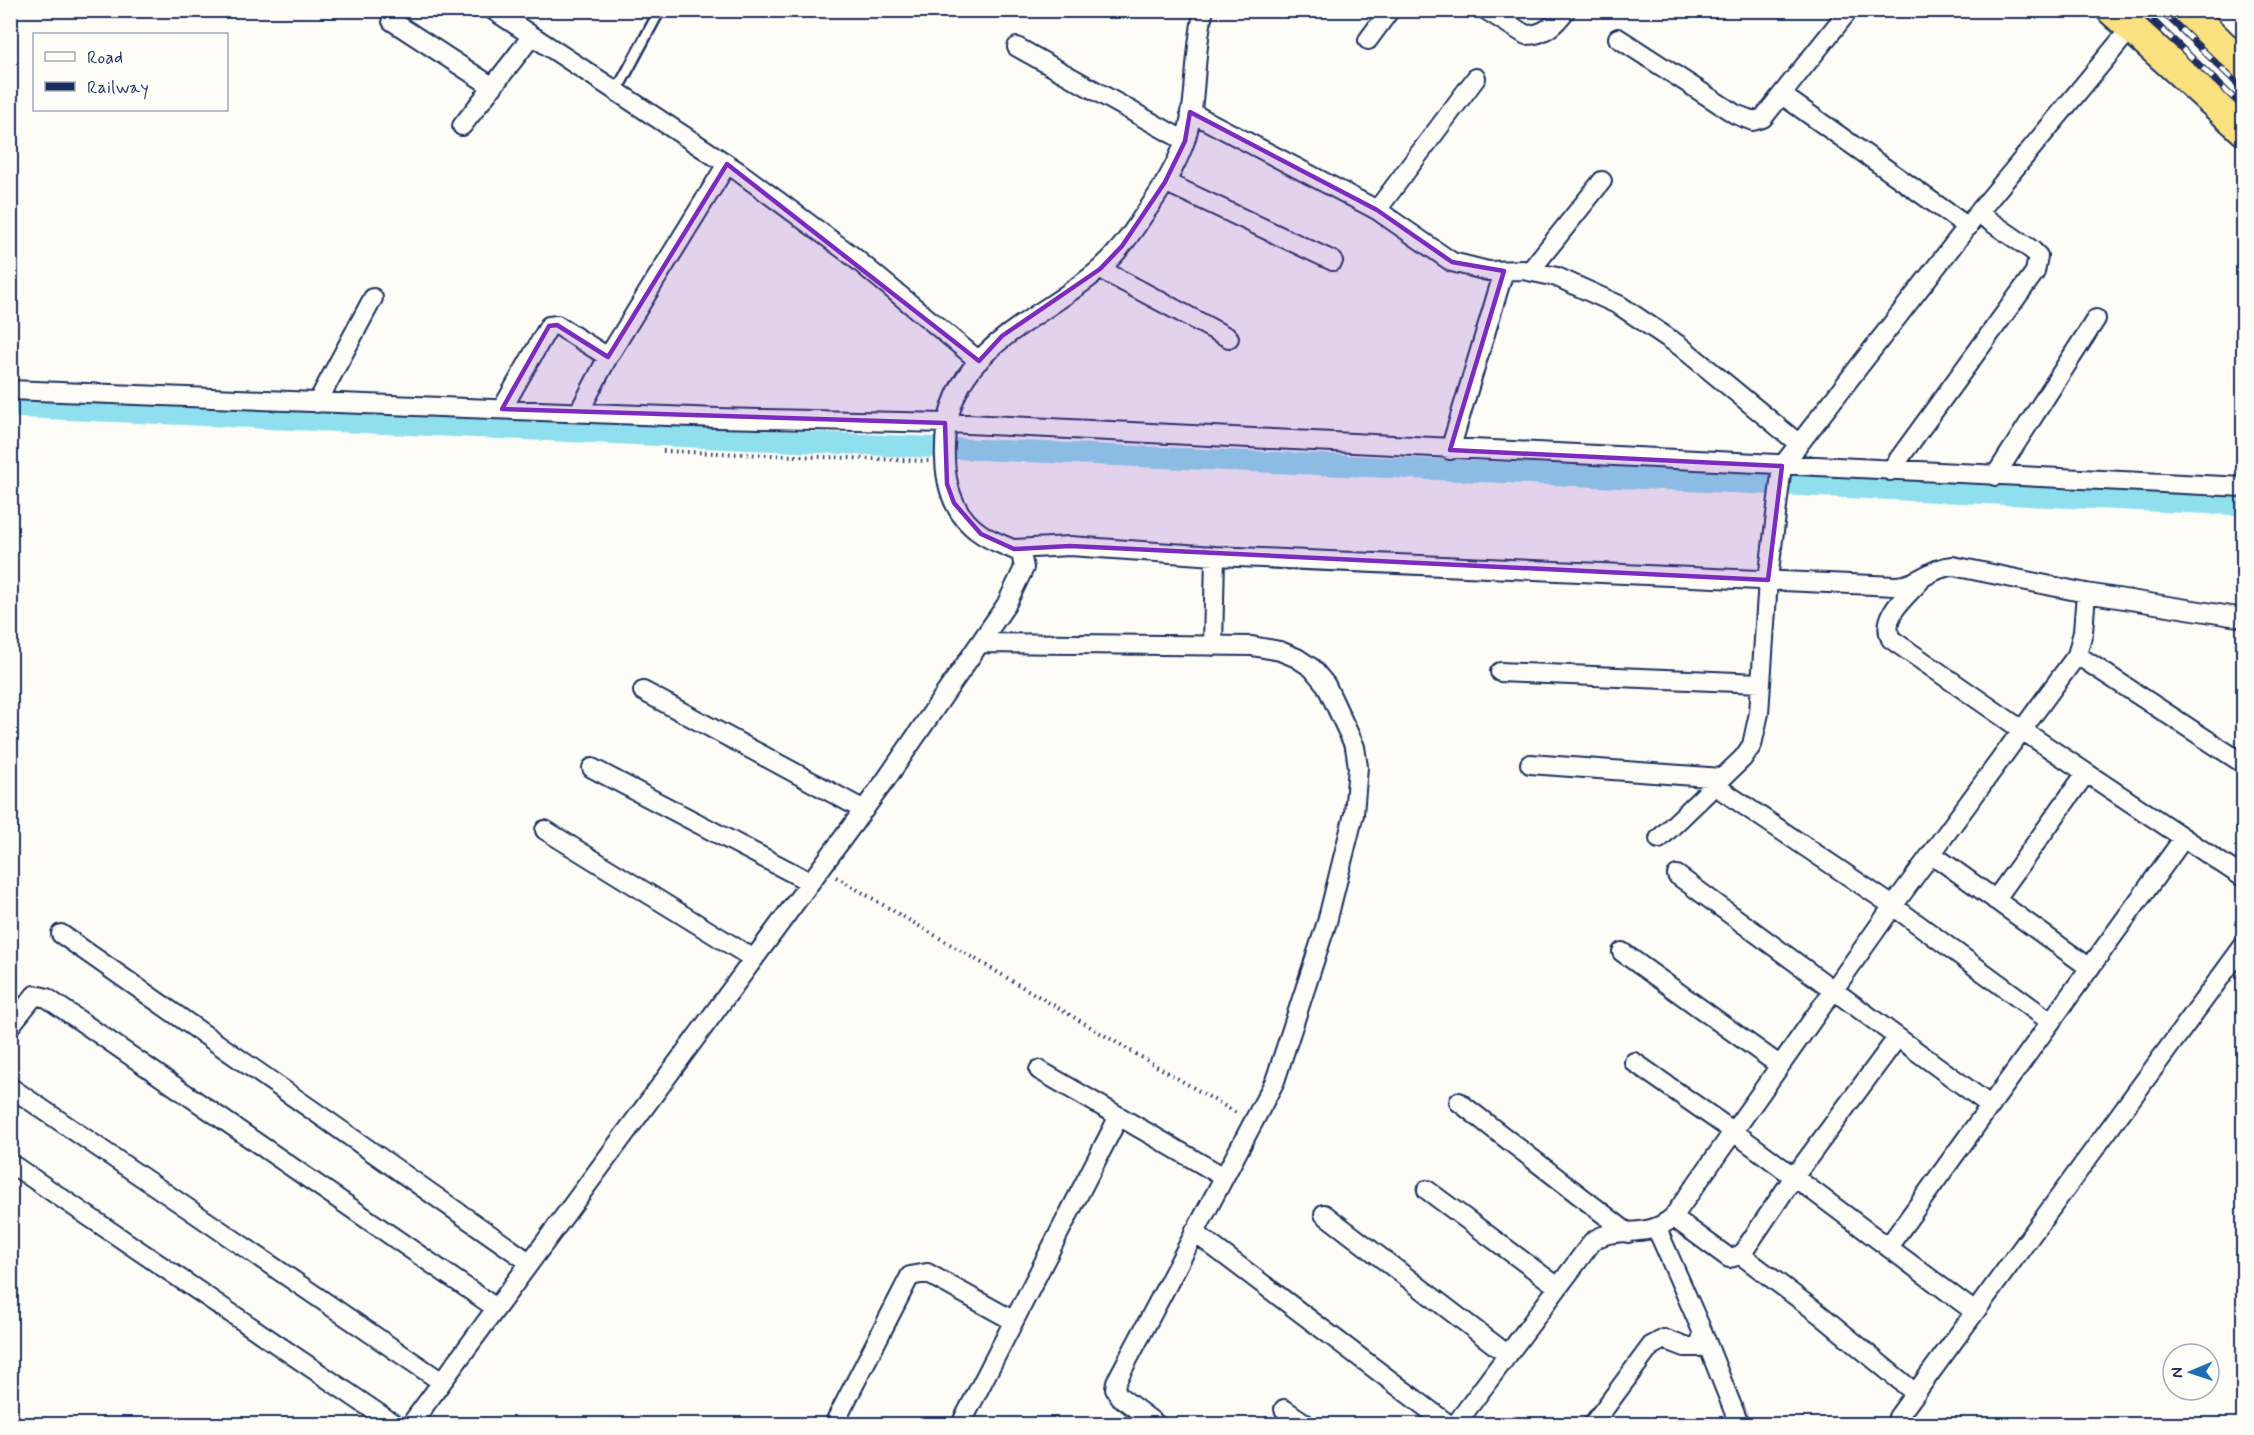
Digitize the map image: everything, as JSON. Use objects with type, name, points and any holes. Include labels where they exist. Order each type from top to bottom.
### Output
[{"type":"highway","points":[[2186,10],[2244,67]]},
{"type":"highway","points":[[2121,20],[2244,130]]},
{"type":"street","points":[[390,10],[392,21],[493,87]]},
{"type":"street","points":[[493,10],[727,164],[850,254],[979,361]]},
{"type":"street","points":[[411,1425],[864,810],[981,643],[1018,584],[1024,568],[1021,553],[981,534],[963,518],[947,484],[945,443],[959,389],[979,361],[1002,336],[1100,269],[1122,246],[1165,182],[1185,141],[1196,50],[1204,10]]},
{"type":"street","points":[[1486,10],[1517,32],[1536,35],[1553,26],[1566,10]]},
{"type":"street","points":[[1618,38],[1743,118],[1753,121],[1763,118],[1849,10]]},
{"type":"street","points":[[1368,40],[1383,14]]},
{"type":"street","points":[[1659,839],[1718,782],[1752,745],[1759,713],[1768,580],[1781,471],[1799,444],[1973,220],[2121,20]]},
{"type":"street","points":[[462,126],[532,36]]},
{"type":"street","points":[[1017,47],[1185,141]]},
{"type":"street","points":[[1377,210],[1476,78]]},
{"type":"street","points":[[1782,95],[1973,220],[2032,250],[2038,256],[2035,272],[1890,471]]},
{"type":"street","points":[[1190,112],[1377,210],[1452,262],[1478,270],[1530,271],[1557,277],[1593,291],[1655,327],[1799,444]]},
{"type":"street","points":[[579,412],[609,357],[727,164]]},
{"type":"street","points":[[1530,271],[1602,181]]},
{"type":"street","points":[[1165,182],[1333,261]]},
{"type":"street","points":[[1100,269],[1229,338]]},
{"type":"street","points":[[1450,450],[1504,271]]},
{"type":"street","points":[[317,403],[373,298]]},
{"type":"street","points":[[1995,476],[2096,319]]},
{"type":"street","points":[[502,409],[549,326],[557,324],[609,357]]},
{"type":"street","points":[[10,390],[579,412],[945,443],[1450,450],[1781,471],[1890,471],[2244,487]]},
{"type":"street","points":[[1014,549],[1070,546],[1215,556],[1896,586],[1920,581]]},
{"type":"street","points":[[1213,646],[1215,556]]},
{"type":"street","points":[[2244,618],[2086,593],[1953,566],[1934,570],[1920,581],[1888,621],[1887,630],[1891,639],[2022,730],[2244,878]]},
{"type":"street","points":[[1456,1425],[1558,1287],[1599,1236],[1657,1228],[1673,1217],[1893,906],[2077,655],[2083,632],[2086,593]]},
{"type":"street","points":[[981,643],[1252,646],[1280,651],[1312,668],[1326,685],[1346,724],[1358,767],[1352,825],[1327,922],[1288,1047],[1254,1123],[1116,1382],[1115,1389],[1119,1396],[1156,1425]]},
{"type":"street","points":[[2077,655],[2244,764]]},
{"type":"street","points":[[1500,672],[1760,682]]},
{"type":"street","points":[[643,691],[864,810]]},
{"type":"street","points":[[1530,764],[1718,782],[2051,1022]]},
{"type":"street","points":[[592,768],[816,875]]},
{"type":"street","points":[[1995,900],[2086,773]]},
{"type":"street","points":[[545,830],[754,959]]},
{"type":"street","points":[[1888,1247],[2182,838]]},
{"type":"street","points":[[1932,854],[2090,968]]},
{"type":"street","points":[[1677,875],[1991,1106]]},
{"type":"street","points":[[61,934],[529,1262]]},
{"type":"street","points":[[1898,1417],[2244,945]]},
{"type":"street","points":[[1622,952],[1779,1065]]},
{"type":"street","points":[[10,1026],[30,998],[35,995],[47,998],[496,1308]]},
{"type":"street","points":[[1673,1217],[1729,1258],[1741,1255],[1794,1177],[1897,1038]]},
{"type":"street","points":[[1634,1062],[1734,1132],[1975,1312]]},
{"type":"street","points":[[1039,1070],[1224,1176]]},
{"type":"street","points":[[10,1087],[442,1382]]},
{"type":"street","points":[[1459,1102],[1629,1233]]},
{"type":"street","points":[[961,1425],[1119,1116]]},
{"type":"street","points":[[10,1163],[393,1425]]},
{"type":"street","points":[[1427,1190],[1558,1287]]},
{"type":"street","points":[[1324,1214],[1508,1355]]},
{"type":"street","points":[[1657,1228],[1703,1333],[1739,1425]]},
{"type":"street","points":[[1194,1232],[1448,1425]]},
{"type":"street","points":[[1741,1255],[1822,1316],[1915,1393]]},
{"type":"street","points":[[834,1425],[910,1276],[927,1273],[1014,1321]]},
{"type":"street","points":[[1593,1425],[1652,1346],[1664,1339],[1685,1347],[1699,1347],[1703,1333]]},
{"type":"street","points":[[1284,1409],[1306,1425]]},
{"type":"lane","points":[[616,92],[660,10]]},
{"type":"path","points":[[663,451],[945,443]]},
{"type":"path","points":[[816,875],[1254,1123]]},
{"type":"highlighted area","points":[[1190,112],[1377,210],[1452,262],[1504,271],[1450,450],[1782,466],[1768,580],[1070,546],[1014,549],[981,534],[954,503],[947,484],[945,423],[502,409],[549,326],[557,325],[608,357],[727,164],[979,361],[1002,336],[1100,269],[1122,246],[1165,182],[1185,141]]},
{"type":"waterway","points":[[10,407],[2244,505]]},
{"type":"railway","points":[[2142,10],[2244,108]]},
{"type":"railway","points":[[2161,10],[2244,90]]}]
